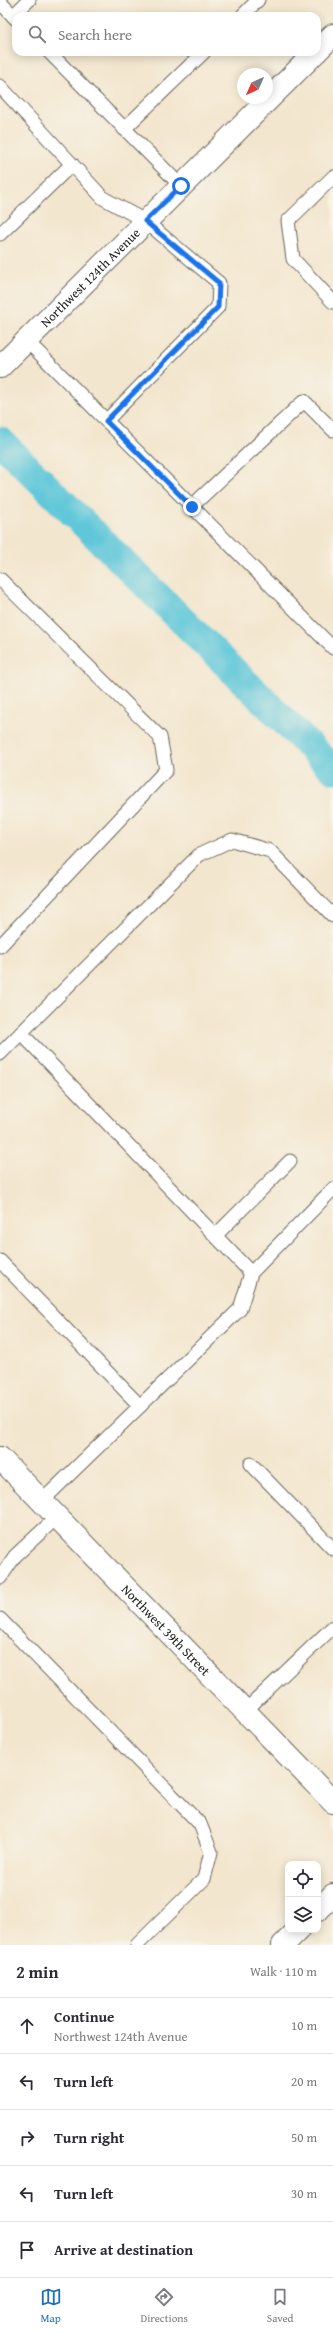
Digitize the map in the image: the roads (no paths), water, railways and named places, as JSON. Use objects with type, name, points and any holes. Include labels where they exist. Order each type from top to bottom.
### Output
[{"type":"street","name":"Northwest 124th Avenue","points":[[321,46],[333,35]]},
{"type":"street","name":"Northwest 124th Avenue","points":[[3,356],[26,340],[311,56]]},
{"type":"street","name":"Northwest 39th Street","points":[[0,1458],[333,1802]]},
{"type":"street","points":[[321,1907],[333,1895]]},
{"type":"street","points":[[282,1945],[295,1933]]},
{"type":"lane","points":[[19,12],[29,0]]},
{"type":"lane","points":[[246,12],[258,0]]},
{"type":"lane","points":[[0,2],[12,14]]},
{"type":"lane","points":[[53,56],[181,186]]},
{"type":"lane","points":[[124,129],[200,56]]},
{"type":"lane","points":[[0,86],[103,198],[145,221],[219,283],[218,307],[106,421]]},
{"type":"lane","points":[[0,234],[72,164]]},
{"type":"lane","points":[[333,177],[288,222],[293,259],[333,302]]},
{"type":"lane","points":[[26,340],[333,648]]},
{"type":"lane","points":[[192,507],[304,401],[333,430]]},
{"type":"lane","points":[[0,579],[160,737],[166,770],[0,946]]},
{"type":"lane","points":[[0,1054],[199,855],[232,840],[270,851],[333,916]]},
{"type":"lane","points":[[21,1033],[251,1273]]},
{"type":"lane","points":[[215,1236],[290,1161]]},
{"type":"lane","points":[[42,1501],[240,1309],[251,1273],[333,1189]]},
{"type":"lane","points":[[0,1261],[140,1406]]},
{"type":"lane","points":[[251,1464],[333,1549]]},
{"type":"lane","points":[[0,1578],[15,1556],[57,1517]]},
{"type":"lane","points":[[0,1619],[200,1824],[211,1852],[204,1879],[137,1945]]},
{"type":"lane","points":[[245,1711],[333,1628]]},
{"type":"waterway","points":[[0,441],[333,769]]}]
